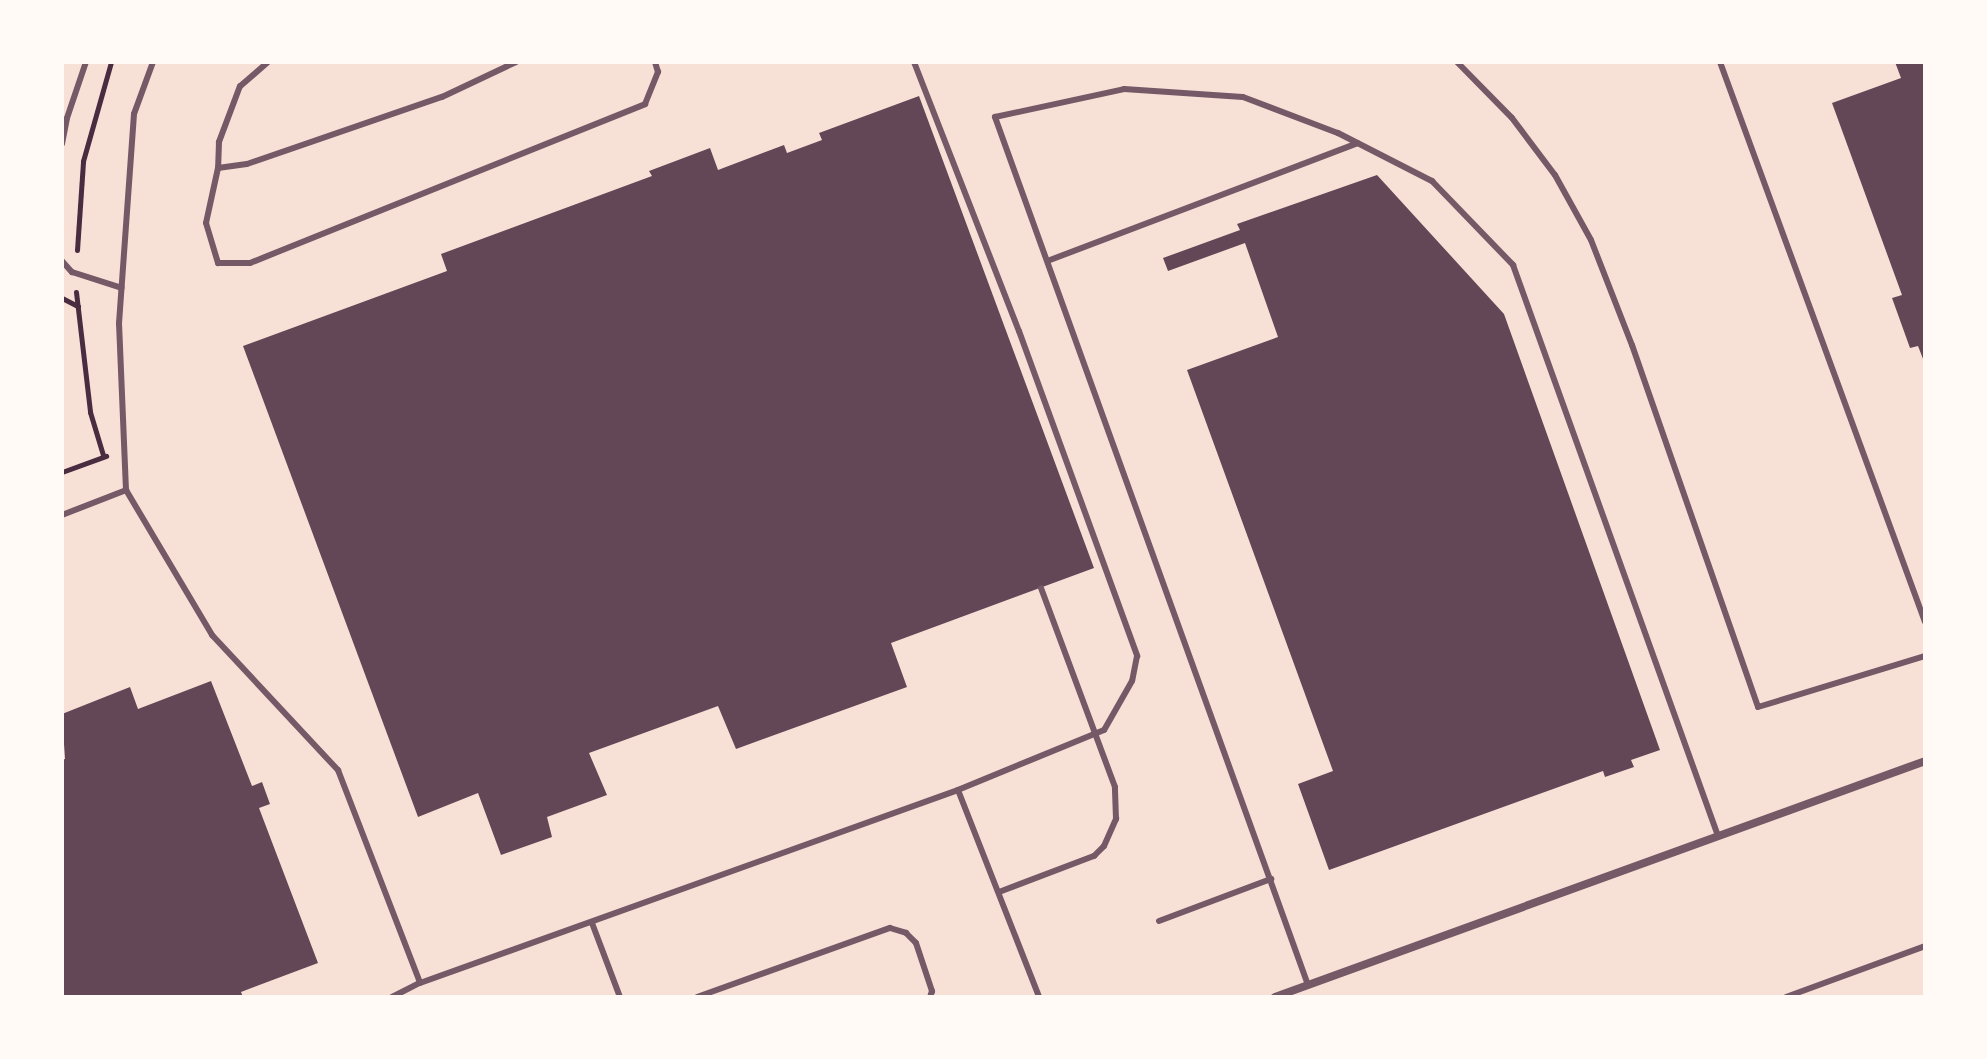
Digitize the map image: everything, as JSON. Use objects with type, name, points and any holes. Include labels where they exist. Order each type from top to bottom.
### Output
[{"type":"street","points":[[1275,997],[1925,761]]},
{"type":"lane","points":[[62,144],[67,118],[86,62]]},
{"type":"lane","points":[[153,62],[134,114],[119,323],[126,490],[212,635],[338,770],[420,983]]},
{"type":"lane","points":[[268,62],[240,86],[219,142],[218,168],[206,223],[218,263],[250,263],[645,104],[658,72],[655,62]]},
{"type":"lane","points":[[218,168],[247,164],[442,97],[516,62]]},
{"type":"lane","points":[[392,997],[420,983],[958,790],[1097,734],[1110,724],[1132,681],[1137,664],[1136,647],[914,62]]},
{"type":"lane","points":[[1457,62],[1520,129],[1555,175],[1591,240],[1632,345],[1758,707],[1925,656]]},
{"type":"lane","points":[[1720,62],[1925,622]]},
{"type":"lane","points":[[1308,985],[1050,260],[995,117],[1124,89],[1243,97],[1358,143],[1432,181],[1513,265],[1718,836]]},
{"type":"lane","points":[[1050,260],[1358,143]]},
{"type":"lane","points":[[62,261],[72,272],[122,288]]},
{"type":"lane","points":[[62,515],[126,490]]},
{"type":"lane","points":[[999,892],[1094,856],[1112,833],[1118,803],[1097,734],[1041,588]]},
{"type":"lane","points":[[958,790],[1039,997]]},
{"type":"lane","points":[[1159,921],[1271,879]]},
{"type":"lane","points":[[592,923],[620,997]]},
{"type":"lane","points":[[697,997],[890,928],[906,933],[916,943],[932,991],[930,997]]},
{"type":"lane","points":[[1786,997],[1925,946]]},
{"type":"path","points":[[62,298],[78,306]]},
{"type":"path","points":[[62,472],[124,449]]},
{"type":"building","points":[[1895,62],[1925,62],[1925,364],[1918,346],[1910,348],[1892,298],[1902,295],[1832,103],[1901,78]]},
{"type":"building","points":[[919,96],[1094,568],[891,643],[907,687],[736,749],[718,706],[589,753],[607,795],[547,817],[552,837],[501,855],[478,793],[418,817],[243,346],[447,271],[441,254],[652,176],[649,171],[710,148],[718,170],[784,145],[787,153],[822,140],[819,133]]},
{"type":"building","points":[[1377,175],[1504,314],[1660,750],[1631,760],[1634,767],[1605,777],[1603,771],[1329,870],[1298,784],[1333,771],[1187,370],[1278,337],[1245,243],[1168,271],[1163,258],[1240,230],[1237,224]]},
{"type":"building","points":[[211,681],[252,786],[262,782],[270,804],[259,808],[318,963],[241,992],[243,997],[62,997],[62,760],[65,759],[62,714],[130,687],[138,709]]}]
